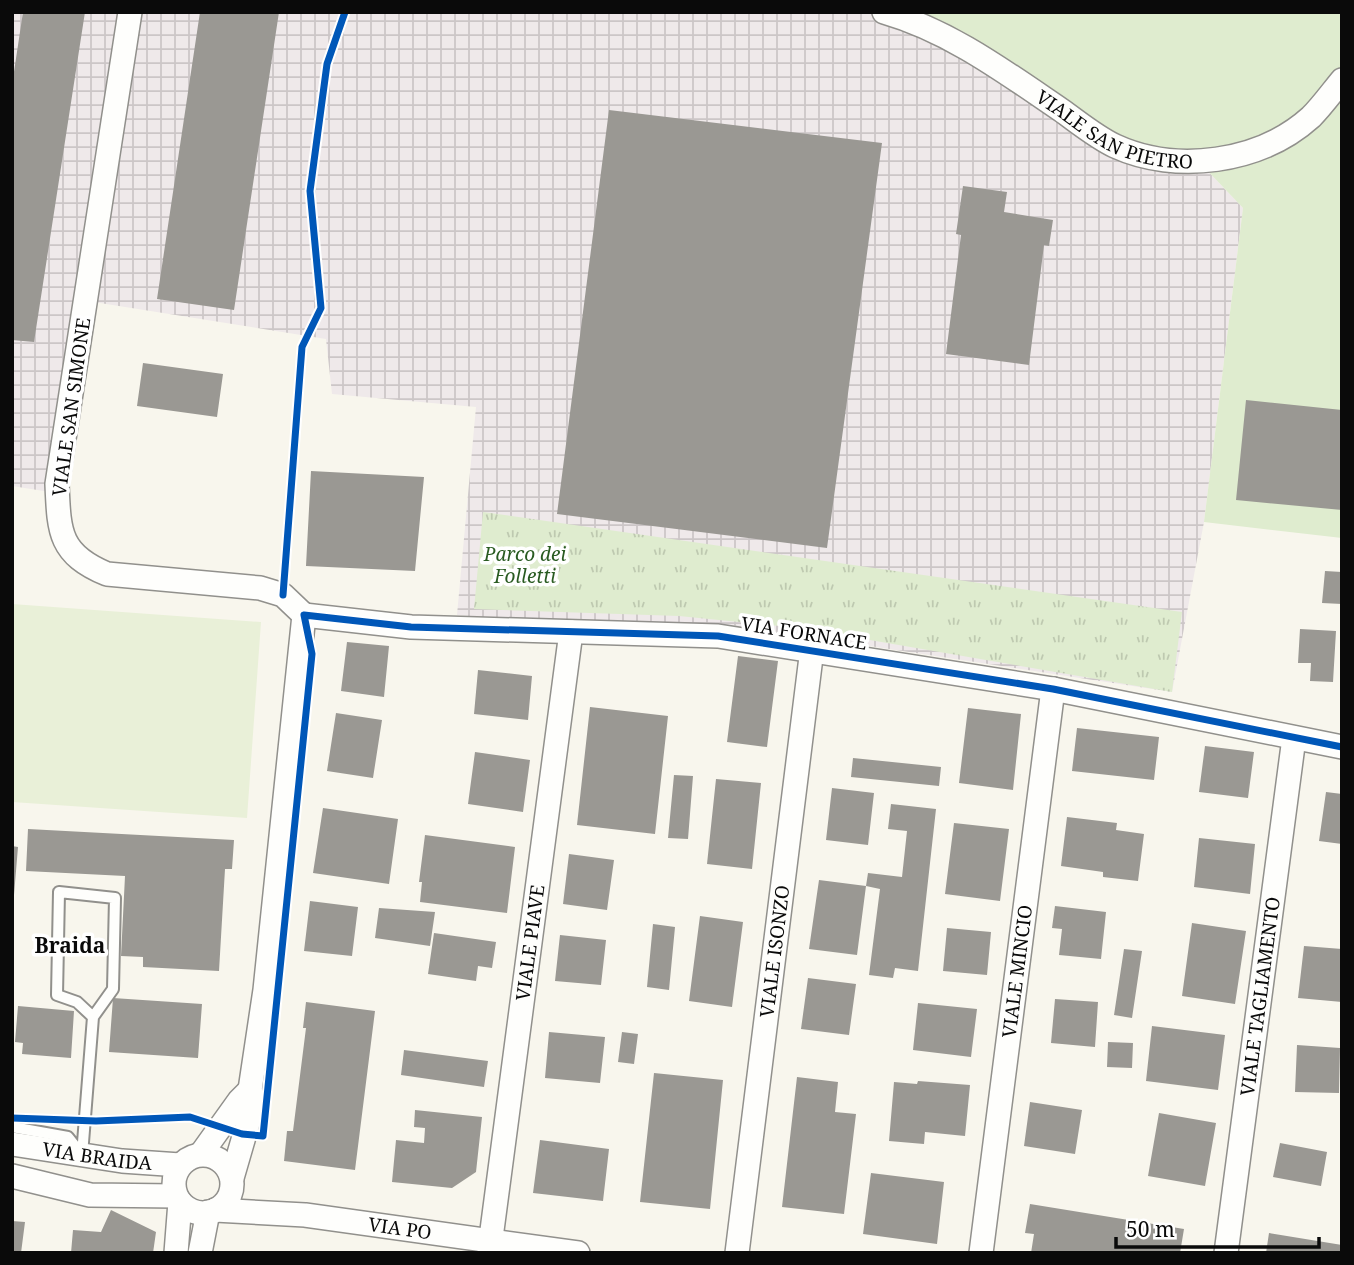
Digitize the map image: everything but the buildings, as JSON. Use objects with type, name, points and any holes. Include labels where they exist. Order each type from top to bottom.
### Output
[{"type":"street","name":"VIALE SAN SIMONE","points":[[130,12],[57,484],[58,522],[66,546],[84,565],[107,574],[260,588],[284,595],[304,615]]},
{"type":"street","name":"VIALE SAN PIETRO","points":[[884,12],[914,20],[974,51],[1114,146],[1156,159],[1218,161],[1266,145],[1310,118],[1342,80]]},
{"type":"street","name":"VIA FORNACE","points":[[304,615],[411,627],[718,636],[1053,689],[1294,738]]},
{"type":"street","points":[[200,1253],[212,1211],[228,1198],[254,1102],[250,1090],[265,990],[304,615]]},
{"type":"street","name":"VIALE PIAVE","points":[[490,1247],[571,632]]},
{"type":"street","name":"VIALE ISONZO","points":[[737,1253],[812,649]]},
{"type":"street","name":"VIALE MINCIO","points":[[981,1253],[1053,689]]},
{"type":"street","points":[[1294,738],[1342,747]]},
{"type":"street","name":"VIALE TAGLIAMENTO","points":[[1226,1253],[1294,738]]},
{"type":"street","points":[[232,1184],[224,1163],[201,1154],[250,1090]]},
{"type":"street","name":"VIA BRAIDA","points":[[12,1144],[155,1166],[180,1165],[201,1154]]},
{"type":"street","name":"VIA BRAIDA","points":[[176,1253],[178,1199],[173,1180],[180,1165]]},
{"type":"street","name":"VIA BRAIDA","points":[[12,1176],[90,1195],[178,1199],[192,1211],[212,1211]]},
{"type":"street","name":"VIA PO","points":[[232,1184],[305,1215]]},
{"type":"street","name":"VIA PO","points":[[212,1211],[305,1215],[490,1247],[578,1253]]},
{"type":"lane","points":[[82,1155],[93,1017],[113,989],[115,898],[59,892],[57,995],[77,1002],[93,1017]]},
{"type":"lane","points":[[12,1128],[68,1137],[82,1155]]},
{"type":"shaded area","points":[[12,12],[923,12],[922,23],[1204,167],[1243,208],[1204,522],[1172,692],[731,625],[564,625],[457,615],[476,407],[332,394],[326,339],[81,300],[50,492],[12,486]]},
{"type":"green space","points":[[923,12],[1342,12],[1342,538],[1204,522],[1243,208],[1204,167],[1090,124],[921,22]]},
{"type":"green space","name":"Parco dei Folletti","points":[[483,512],[1182,612],[1172,692],[800,628],[679,616],[474,609]]},
{"type":"green space","points":[[12,604],[261,622],[247,818],[12,802]]},
{"type":"cycle path","points":[[283,595],[302,347],[321,308],[310,191],[327,64],[345,12]]},
{"type":"cycle path","points":[[12,1118],[96,1121],[190,1117],[242,1134],[263,1136],[312,654],[304,615],[411,627],[718,636],[1053,689],[1342,747]]},
{"type":"district","name":"Braida","points":[[70,946]]}]
